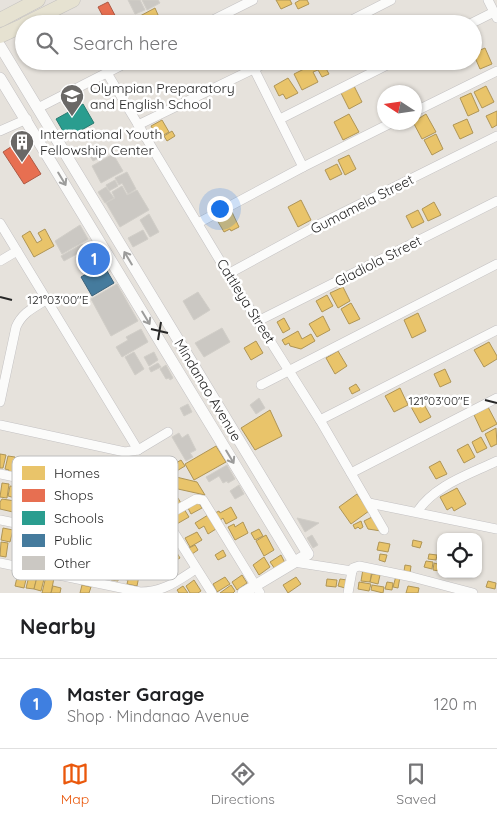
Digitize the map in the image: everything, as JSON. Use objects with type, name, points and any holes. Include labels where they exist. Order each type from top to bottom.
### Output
[{"type":"main road","points":[[0,20],[38,0]]},
{"type":"main road","points":[[42,15],[73,0]]},
{"type":"main road","points":[[0,36],[15,28]]},
{"type":"street","points":[[223,15],[253,0]]},
{"type":"street","points":[[362,15],[391,0]]},
{"type":"street","points":[[482,20],[496,15],[488,0]]},
{"type":"street","name":"Mindanao Avenue","points":[[0,46],[311,559]]},
{"type":"street","points":[[38,108],[111,70]]},
{"type":"street","points":[[138,125],[252,70]]},
{"type":"street","points":[[255,70],[303,167]]},
{"type":"street","points":[[280,119],[377,70]]},
{"type":"street","points":[[422,108],[497,71]]},
{"type":"street","name":"Cattleya Street","points":[[107,72],[228,274],[320,420],[384,530]]},
{"type":"street","name":"Mindanao Avenue","points":[[0,78],[27,119],[294,562]]},
{"type":"street","points":[[0,131],[27,119]]},
{"type":"street","points":[[198,223],[377,130]]},
{"type":"street","name":"Gumamela Street","points":[[228,274],[320,224],[497,136]]},
{"type":"street","name":"Gladiola Street","points":[[258,321],[497,202]]},
{"type":"street","points":[[0,223],[138,450]]},
{"type":"street","points":[[0,261],[17,251]]},
{"type":"street","points":[[262,385],[497,264]]},
{"type":"street","points":[[0,402],[19,319],[46,300]]},
{"type":"street","points":[[320,420],[497,330]]},
{"type":"street","points":[[350,473],[497,398]]},
{"type":"street","points":[[0,425],[125,452],[138,450],[168,432]]},
{"type":"street","points":[[417,512],[430,496],[445,486],[497,462]]},
{"type":"street","points":[[178,510],[196,499],[204,500],[258,589]]},
{"type":"street","points":[[369,503],[492,528],[497,523]]},
{"type":"street","points":[[267,517],[280,508]]},
{"type":"street","points":[[278,536],[291,527]]},
{"type":"street","points":[[178,540],[212,593]]},
{"type":"street","points":[[243,593],[258,589],[294,562],[311,559],[352,571]]},
{"type":"street","points":[[348,593],[352,571],[356,566],[359,566],[412,577],[471,593]]},
{"type":"street","points":[[82,580],[140,592],[157,591],[164,589],[196,569]]},
{"type":"building: Homes","points":[[276,0],[290,0],[292,4],[281,9]]},
{"type":"building: Homes","points":[[300,0],[307,0],[309,4],[298,9],[295,3]]},
{"type":"building: Homes","points":[[155,8],[158,15],[142,15]]},
{"type":"building: Homes","points":[[485,48],[492,64],[482,68],[482,49]]},
{"type":"building: Homes","points":[[302,70],[318,70],[313,72],[318,82],[302,90],[294,74]]},
{"type":"building: Homes","points":[[318,70],[327,70],[329,74],[322,77]]},
{"type":"building: Homes","points":[[288,78],[298,93],[286,99],[283,94],[279,96],[274,86]]},
{"type":"building: Homes","points":[[354,86],[362,102],[349,109],[341,93]]},
{"type":"building: Homes","points":[[486,86],[494,102],[482,108],[474,92]]},
{"type":"building: Homes","points":[[471,93],[479,111],[468,116],[460,98]]},
{"type":"building: Homes","points":[[497,111],[497,125],[492,128],[486,116]]},
{"type":"building: Homes","points":[[349,114],[359,132],[343,140],[334,122]]},
{"type":"building: Homes","points":[[426,114],[436,132],[422,139],[417,130],[422,130],[422,116]]},
{"type":"building: Homes","points":[[467,119],[473,133],[460,139],[453,125]]},
{"type":"building: Homes","points":[[162,120],[169,132],[158,138],[151,126]]},
{"type":"building: Homes","points":[[172,131],[175,136],[167,141],[164,136]]},
{"type":"building: Homes","points":[[436,134],[443,149],[432,155],[424,140]]},
{"type":"building: Homes","points":[[349,155],[356,169],[345,175],[338,160]]},
{"type":"building: Homes","points":[[337,164],[342,174],[330,180],[325,170]]},
{"type":"building: Homes","points":[[301,200],[311,220],[298,227],[288,207]]},
{"type":"building: Homes","points":[[434,202],[441,215],[428,221],[422,209]]},
{"type":"building: Homes","points":[[418,210],[424,222],[412,228],[406,216]]},
{"type":"building: Homes","points":[[232,212],[239,227],[224,232],[217,220]]},
{"type":"building: Homes","points":[[45,229],[54,246],[34,257],[22,236],[30,231],[37,243],[42,240],[38,233]]},
{"type":"building: Homes","points":[[343,287],[350,301],[338,308],[330,293]]},
{"type":"building: Homes","points":[[327,295],[333,306],[322,312],[316,301]]},
{"type":"building: Homes","points":[[351,303],[360,319],[349,324],[341,309]]},
{"type":"building: Homes","points":[[418,313],[426,331],[412,338],[404,320]]},
{"type":"building: Homes","points":[[323,316],[330,330],[317,337],[309,324]]},
{"type":"building: Homes","points":[[284,318],[290,329],[283,333],[277,322]]},
{"type":"building: Homes","points":[[298,331],[302,339],[311,334],[315,341],[301,349],[290,346],[289,343],[285,345],[282,340]]},
{"type":"building: Homes","points":[[256,341],[263,353],[251,360],[244,348]]},
{"type":"building: Homes","points":[[489,342],[497,359],[484,367],[474,350]]},
{"type":"building: Homes","points":[[338,351],[347,366],[335,374],[326,358]]},
{"type":"building: Homes","points":[[445,369],[451,382],[440,387],[434,374]]},
{"type":"building: Homes","points":[[356,384],[360,390],[352,394],[349,388]]},
{"type":"building: Homes","points":[[400,388],[408,405],[394,412],[385,396]]},
{"type":"building: Homes","points":[[421,399],[431,417],[420,423],[410,405]]},
{"type":"building: Homes","points":[[488,407],[497,424],[482,432],[474,415]]},
{"type":"building: Homes","points":[[270,410],[282,436],[255,450],[241,428]]},
{"type":"building: Homes","points":[[496,428],[497,444],[491,447],[485,434]]},
{"type":"building: Homes","points":[[481,437],[487,448],[477,453],[472,442]]},
{"type":"building: Homes","points":[[468,444],[475,457],[464,463],[457,450]]},
{"type":"building: Homes","points":[[216,446],[226,462],[194,480],[185,464]]},
{"type":"building: Homes","points":[[0,454],[6,455],[3,468],[0,468]]},
{"type":"building: Homes","points":[[8,456],[12,457],[12,474],[8,473],[9,470],[5,469]]},
{"type":"building: Homes","points":[[181,460],[185,466],[178,470],[178,462]]},
{"type":"building: Homes","points":[[440,461],[447,474],[436,479],[429,467]]},
{"type":"building: Homes","points":[[178,477],[197,482],[205,495],[178,489]]},
{"type":"building: Homes","points":[[2,483],[9,484],[7,498],[0,497]]},
{"type":"building: Homes","points":[[10,486],[12,486],[12,497],[8,496]]},
{"type":"building: Homes","points":[[457,488],[466,504],[454,511],[452,507],[447,510],[440,497]]},
{"type":"building: Homes","points":[[357,494],[369,511],[351,524],[339,507]]},
{"type":"building: Homes","points":[[178,498],[182,505],[178,507]]},
{"type":"building: Homes","points":[[2,499],[12,501],[12,512],[0,509]]},
{"type":"building: Homes","points":[[197,500],[202,508],[191,514],[187,506]]},
{"type":"building: Homes","points":[[231,507],[237,518],[226,524],[223,518],[219,521],[215,513],[219,511],[220,513]]},
{"type":"building: Homes","points":[[184,509],[189,517],[178,523],[178,513]]},
{"type":"building: Homes","points":[[208,515],[216,529],[208,534],[204,526],[199,529],[195,523]]},
{"type":"building: Homes","points":[[372,517],[381,531],[368,529],[364,521]]},
{"type":"building: Homes","points":[[361,521],[363,527],[355,529],[353,525]]},
{"type":"building: Homes","points":[[243,522],[248,533],[235,540],[228,527],[234,524],[235,527]]},
{"type":"building: Homes","points":[[3,528],[12,530],[10,542],[1,540]]},
{"type":"building: Homes","points":[[259,529],[263,536],[255,540],[251,533]]},
{"type":"building: Homes","points":[[197,532],[202,540],[190,547],[185,538]]},
{"type":"building: Homes","points":[[266,535],[274,550],[264,556],[256,541]]},
{"type":"building: Homes","points":[[413,540],[422,542],[420,548],[412,546]]},
{"type":"building: Homes","points":[[1,542],[8,543],[6,557],[0,556]]},
{"type":"building: Homes","points":[[379,542],[390,544],[388,552],[377,550]]},
{"type":"building: Homes","points":[[195,545],[198,550],[192,554],[189,548]]},
{"type":"building: Homes","points":[[223,550],[226,556],[218,560],[215,555]]},
{"type":"building: Homes","points":[[380,554],[387,555],[385,562],[379,560]]},
{"type":"building: Homes","points":[[429,554],[437,555],[436,560],[428,559]]},
{"type":"building: Homes","points":[[281,555],[285,563],[275,569],[270,562]]},
{"type":"building: Homes","points":[[264,557],[270,567],[259,575],[253,565]]},
{"type":"building: Homes","points":[[426,561],[433,562],[432,569],[424,567]]},
{"type":"building: Homes","points":[[434,563],[437,564],[437,571],[433,570]]},
{"type":"building: Homes","points":[[405,565],[411,566],[410,573],[404,571]]},
{"type":"building: Homes","points":[[363,569],[372,570],[370,582],[361,581]]},
{"type":"building: Homes","points":[[372,574],[380,575],[378,584],[370,582]]},
{"type":"building: Homes","points":[[242,575],[247,583],[237,590],[232,582]]},
{"type":"building: Homes","points":[[396,576],[400,577],[398,588],[393,587]]},
{"type":"building: Homes","points":[[225,577],[230,584],[217,592],[213,584]]},
{"type":"building: Homes","points":[[296,577],[301,584],[288,593],[283,585]]},
{"type":"building: Homes","points":[[327,579],[337,580],[336,587],[326,586]]},
{"type":"building: Homes","points":[[340,579],[347,580],[345,588],[338,586]]},
{"type":"building: Homes","points":[[16,580],[26,580],[24,588],[15,586]]},
{"type":"building: Homes","points":[[28,580],[36,580],[34,589],[26,588]]},
{"type":"building: Homes","points":[[36,580],[44,580],[41,591],[34,589]]},
{"type":"building: Homes","points":[[45,580],[54,580],[51,593],[42,593]]},
{"type":"building: Homes","points":[[128,580],[138,580],[137,586],[127,584]]},
{"type":"building: Homes","points":[[194,580],[201,591],[190,593],[186,586]]},
{"type":"building: Homes","points":[[488,581],[496,583],[495,589],[486,587]]},
{"type":"building: Homes","points":[[359,582],[371,584],[369,591],[358,589]]},
{"type":"building: Homes","points":[[387,582],[393,583],[392,590],[385,589]]},
{"type":"building: Homes","points":[[82,585],[91,587],[89,593],[80,593]]},
{"type":"building: Homes","points":[[231,585],[235,591],[233,593],[220,593]]},
{"type":"building: Homes","points":[[372,585],[384,587],[383,593],[371,590]]},
{"type":"building: Homes","points":[[53,586],[61,588],[60,593],[51,593]]},
{"type":"building: Homes","points":[[183,586],[188,593],[179,593],[177,590]]},
{"type":"building: Homes","points":[[408,586],[419,588],[418,593],[406,593]]},
{"type":"building: Shops","points":[[108,2],[115,15],[102,15],[98,7]]},
{"type":"building: Shops","name":"International Youth Fellowship Center","points":[[20,141],[41,174],[24,184],[3,152]]},
{"type":"building: Schools","points":[[83,104],[94,123],[67,138],[56,119]]},
{"type":"building: Public","points":[[103,264],[114,283],[92,296],[81,277]]},
{"type":"building: Other","points":[[128,0],[140,0],[145,10],[135,14]]},
{"type":"building: Other","points":[[142,0],[158,0],[160,3],[147,10]]},
{"type":"building: Other","points":[[98,151],[101,157],[93,161],[90,156]]},
{"type":"building: Other","points":[[113,154],[123,171],[101,183],[92,166]]},
{"type":"building: Other","points":[[127,172],[136,189],[128,194],[122,183],[119,185],[115,178]]},
{"type":"building: Other","points":[[115,180],[118,186],[109,191],[106,185]]},
{"type":"building: Other","points":[[122,186],[127,195],[137,190],[149,210],[120,227],[106,203],[115,198],[112,192]]},
{"type":"building: Other","points":[[106,187],[114,198],[105,203],[98,192]]},
{"type":"building: Other","points":[[149,214],[159,232],[150,237],[140,220]]},
{"type":"building: Other","points":[[80,225],[88,239],[62,254],[55,241]]},
{"type":"building: Other","points":[[143,230],[148,239],[133,247],[128,238]]},
{"type":"building: Other","points":[[82,244],[86,249],[64,261],[61,256]]},
{"type":"building: Other","points":[[94,247],[97,251],[86,257],[88,260],[80,265],[76,257]]},
{"type":"building: Other","points":[[117,284],[138,321],[111,336],[91,299]]},
{"type":"building: Other","points":[[198,292],[210,310],[194,320],[183,301]]},
{"type":"building: Other","points":[[222,328],[230,342],[204,357],[195,343]]},
{"type":"building: Other","points":[[141,329],[148,342],[122,357],[116,347],[128,340],[126,337]]},
{"type":"building: Other","points":[[134,352],[144,369],[135,375],[125,357]]},
{"type":"building: Other","points":[[154,352],[158,360],[149,366],[144,357]]},
{"type":"building: Other","points":[[158,363],[161,367],[151,372],[149,368]]},
{"type":"building: Other","points":[[166,365],[173,378],[170,380],[169,378],[166,379],[160,369]]},
{"type":"building: Other","points":[[259,398],[265,408],[256,414],[250,405]]},
{"type":"building: Other","points":[[188,404],[192,412],[184,416],[180,408]]},
{"type":"building: Other","points":[[179,433],[182,438],[188,434],[196,450],[190,453],[193,457],[186,461],[172,437]]},
{"type":"building: Other","points":[[227,465],[235,479],[228,483],[227,481],[223,483],[219,476],[209,482],[206,477]]},
{"type":"building: Other","points":[[239,485],[244,494],[235,499],[230,491]]},
{"type":"building: Other","points":[[297,518],[319,523],[305,532]]},
{"type":"building: Other","points":[[312,535],[318,545],[313,548],[307,538]]},
{"type":"place","name":"Olympian Preparatory and English School","points":[[72,117]]},
{"type":"place","name":"International Youth Fellowship Center","points":[[22,163]]},
{"type":"place","name":"Master Garage","points":[[94,259]]}]
